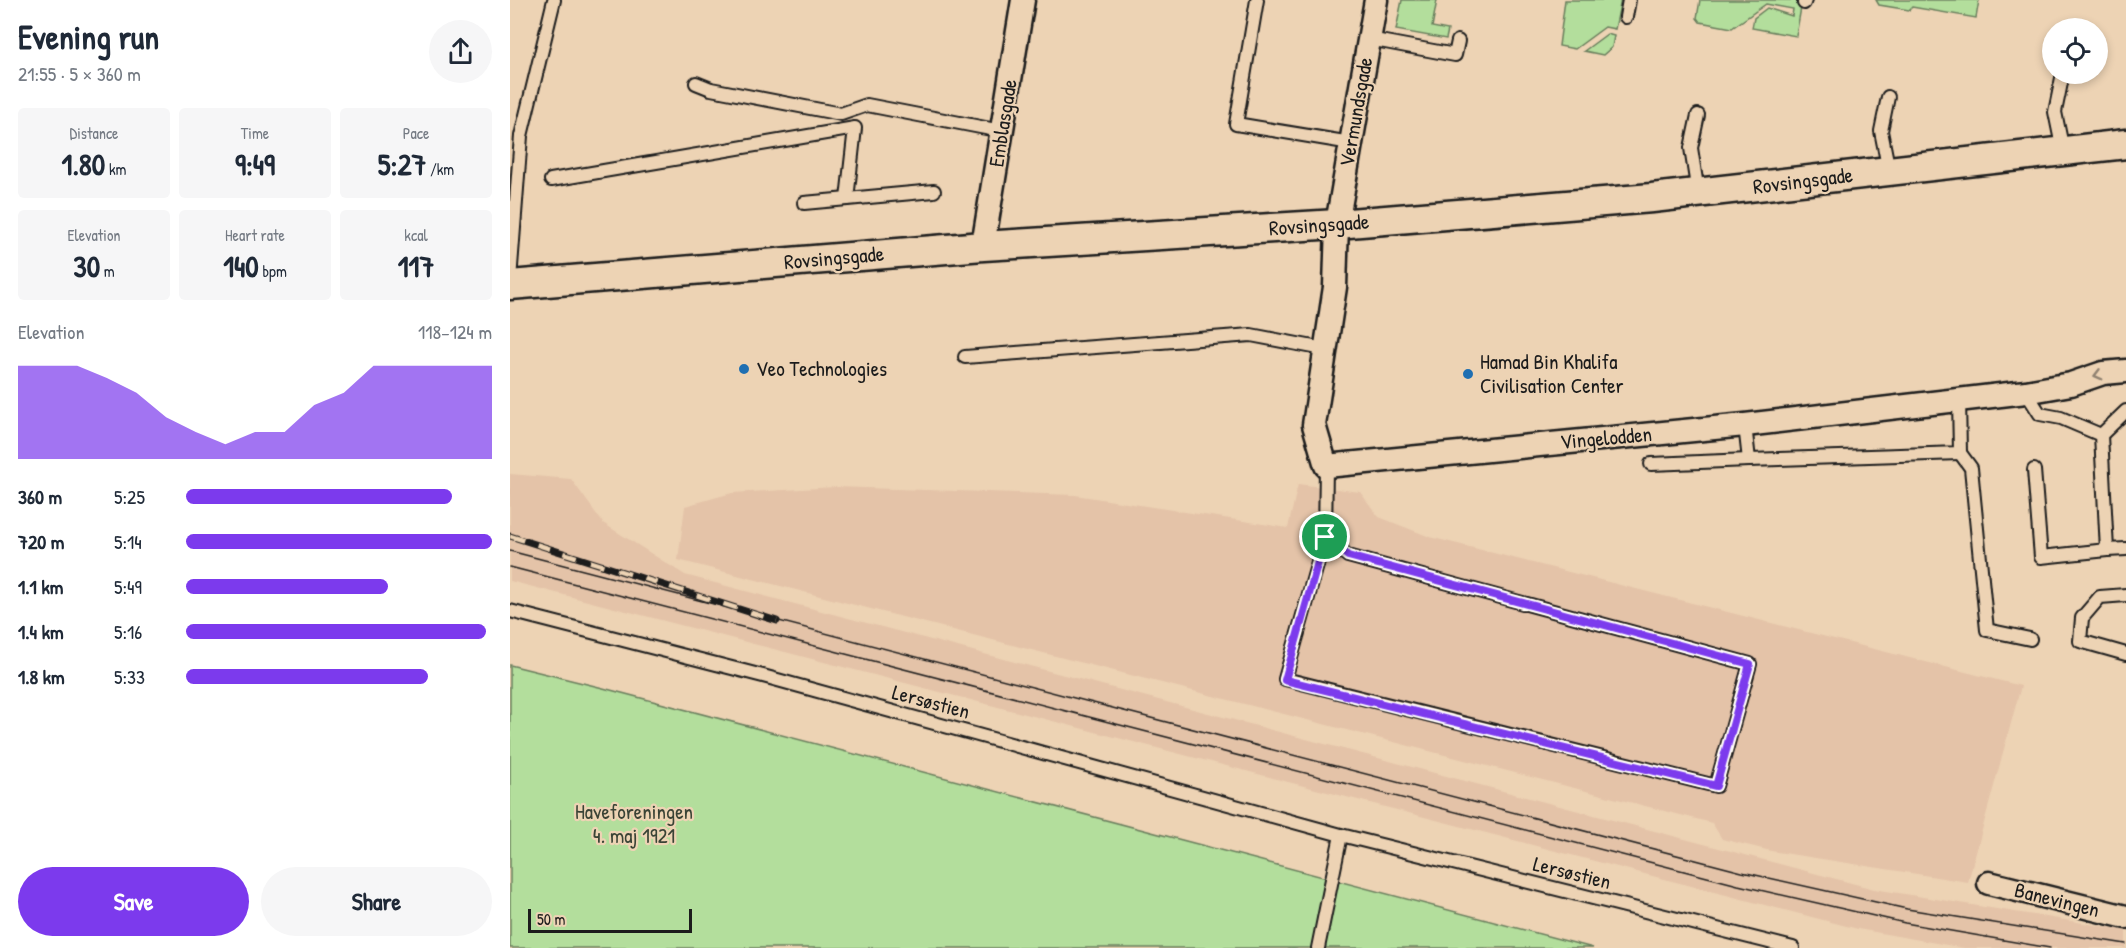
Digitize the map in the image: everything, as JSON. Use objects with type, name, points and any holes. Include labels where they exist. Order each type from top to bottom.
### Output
[{"type":"street","name":"Emblasgade","points":[[983,246],[1023,0]]},
{"type":"street","name":"Vermundsgade","points":[[1337,224],[1376,0]]},
{"type":"street","name":"Rovsingsgade","points":[[510,285],[983,246],[1337,224],[1698,193],[2126,144]]},
{"type":"street","points":[[1326,465],[1314,425],[1335,287],[1337,224]]},
{"type":"street","name":"Vingelodden","points":[[1326,465],[1745,425],[1959,398],[2026,392],[2071,384],[2103,373],[2126,371]]},
{"type":"street","name":"Banevingen","points":[[1989,883],[2126,917]]},
{"type":"lane","points":[[510,280],[515,134],[554,0]]},
{"type":"lane","points":[[1257,0],[1236,124],[1351,143]]},
{"type":"lane","points":[[1626,17],[1629,0]]},
{"type":"lane","points":[[1369,39],[1455,55],[1458,41]]},
{"type":"lane","points":[[696,83],[711,89],[841,114],[867,105],[1001,131]]},
{"type":"lane","points":[[2061,84],[2055,112],[2062,151]]},
{"type":"lane","points":[[1888,98],[1881,131],[1889,171]]},
{"type":"lane","points":[[847,199],[855,109]]},
{"type":"lane","points":[[1698,115],[1691,148],[1698,193]]},
{"type":"lane","points":[[551,180],[855,128]]},
{"type":"lane","points":[[804,203],[934,191]]},
{"type":"lane","points":[[964,357],[1251,335],[1324,349]]},
{"type":"lane","points":[[2026,392],[2040,414],[2061,418],[2101,435]]},
{"type":"lane","points":[[1959,398],[1960,453],[1971,468],[1987,630],[2030,639]]},
{"type":"lane","points":[[2107,550],[2101,435],[2126,411]]},
{"type":"lane","points":[[1745,425],[1749,460]]},
{"type":"lane","points":[[1651,464],[1960,453]]},
{"type":"lane","points":[[1325,537],[1348,556],[1750,664],[1716,786],[1285,680],[1325,537],[1326,465]]},
{"type":"lane","points":[[2034,470],[2041,556],[2126,549]]},
{"type":"lane","points":[[2126,595],[2100,597],[2082,618],[2080,641],[2126,654]]},
{"type":"lane","name":"Lersøstien","points":[[510,611],[763,675],[1341,836],[1793,948]]},
{"type":"lane","points":[[1318,948],[1341,836]]},
{"type":"shaded area","points":[[510,474],[571,479],[603,523],[685,575],[1874,889],[2126,930],[2126,948],[1964,948],[1858,929],[510,581]]},
{"type":"shaded area","points":[[1298,484],[1360,492],[1379,517],[1430,537],[2021,686],[1968,882],[1771,851],[1722,839],[1712,823],[678,560],[685,506],[732,493],[835,487],[1075,495],[1288,528]]},
{"type":"green space","points":[[1402,0],[1437,0],[1432,27],[1448,30],[1446,39],[1396,30]]},
{"type":"green space","points":[[1565,0],[1621,0],[1615,29],[1605,27],[1575,49],[1559,46]]},
{"type":"green space","points":[[1700,0],[1796,0],[1802,2],[1796,36],[1752,28],[1754,18],[1767,8],[1792,16],[1793,9],[1766,4],[1732,28],[1700,22],[1697,18]]},
{"type":"green space","points":[[1876,0],[1979,0],[1976,18],[1912,7],[1909,10],[1879,5]]},
{"type":"green space","points":[[1607,34],[1614,36],[1612,47],[1603,55],[1584,51]]},
{"type":"green space","name":"Haveforeningen 4. maj 1921","points":[[510,665],[603,688],[1593,948],[510,948]]},
{"type":"tram line","points":[[510,551],[1742,872],[1907,909],[2126,944]]},
{"type":"tram line","points":[[510,567],[1738,885],[1905,923],[2050,948]]},
{"type":"railway","points":[[510,536],[777,621]]},
{"type":"place","name":"Veo Technologies","points":[[744,369]]},
{"type":"place","name":"Hamad Bin Khalifa Civilisation Center","points":[[1468,374]]},
{"type":"route","points":[[1325,537],[1348,556],[1384,567],[1750,664],[1716,786],[1285,680],[1325,537]]}]
